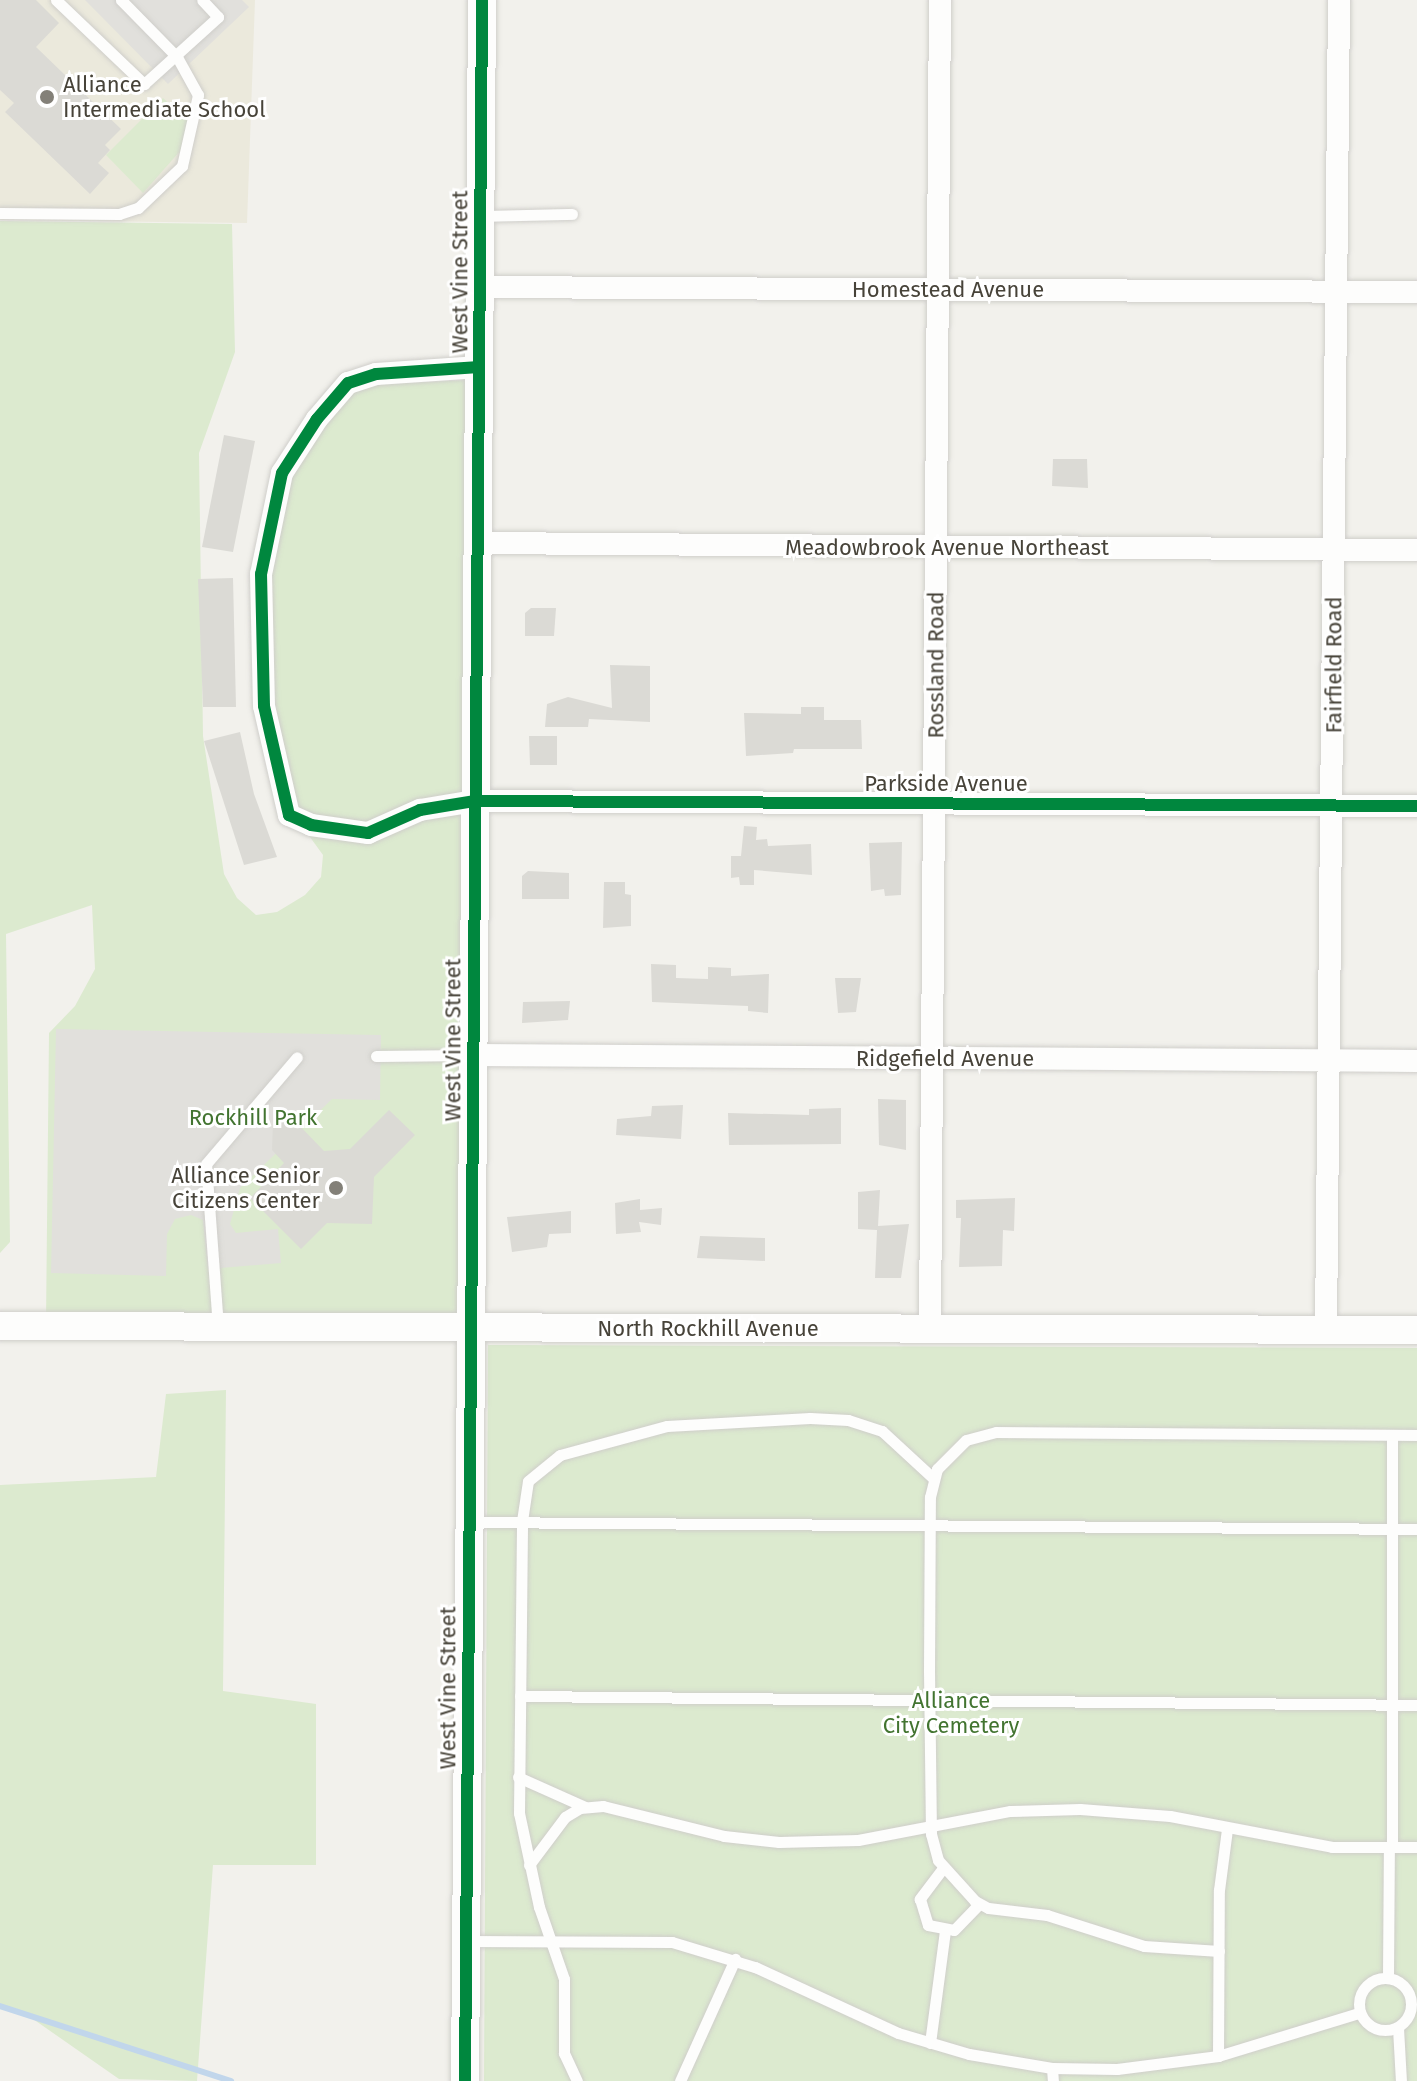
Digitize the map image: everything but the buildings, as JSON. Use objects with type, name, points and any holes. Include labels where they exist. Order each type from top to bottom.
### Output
[{"type":"street","name":"West Vine Street","points":[[465,2081],[482,0]]},
{"type":"street","name":"Rossland Road","points":[[930,1329],[940,0]]},
{"type":"street","name":"Fairfield Road","points":[[1326,1330],[1326,1061],[1332,805],[1339,0]]},
{"type":"street","name":"Homestead Avenue","points":[[479,287],[1417,292]]},
{"type":"street","name":"Parkside Avenue","points":[[479,367],[376,374],[348,383],[286,461],[261,574],[264,706],[289,815],[340,832],[368,833],[420,810],[475,801],[1417,806]]},
{"type":"street","name":"Meadowbrook Avenue Northeast","points":[[478,543],[1417,550]]},
{"type":"street","name":"Ridgefield Avenue","points":[[473,1055],[1417,1061]]},
{"type":"street","name":"North Rockhill Avenue","points":[[0,1326],[471,1330],[1417,1330]]},
{"type":"lane","points":[[56,0],[144,84],[218,17],[202,0]]},
{"type":"lane","points":[[0,213],[119,214],[138,208],[182,166],[198,95],[177,57],[121,0]]},
{"type":"lane","points":[[480,216],[572,214]]},
{"type":"lane","points":[[376,1056],[473,1055]]},
{"type":"lane","points":[[218,1327],[206,1164],[297,1057]]},
{"type":"lane","points":[[577,2081],[564,2053],[566,1989],[529,1865],[518,1777],[522,1521],[528,1481],[550,1459],[683,1424],[848,1420],[895,1439],[933,1478]]},
{"type":"lane","points":[[1219,1951],[1144,1946],[1047,1915],[979,1904],[943,1868],[930,1826],[930,1526],[933,1478],[945,1457],[966,1440],[996,1432],[1417,1435]]},
{"type":"lane","points":[[1388,1977],[1392,1435]]},
{"type":"lane","points":[[469,1522],[1417,1529]]},
{"type":"lane","points":[[520,1696],[1417,1705]]},
{"type":"lane","points":[[518,1777],[585,1807],[626,1808],[712,1833],[770,1842],[858,1840],[1010,1811],[1080,1809],[1148,1813],[1306,1844],[1417,1847]]},
{"type":"lane","points":[[529,1865],[558,1825],[585,1807]]},
{"type":"lane","points":[[1218,2056],[1219,1877],[1227,1829]]},
{"type":"lane","points":[[943,1868],[922,1891],[919,1907],[928,1925],[945,1931],[960,1927],[979,1904]]},
{"type":"lane","points":[[930,2043],[945,1931]]},
{"type":"lane","points":[[466,1941],[551,1938],[672,1942],[735,1959],[882,2027],[1052,2075],[1218,2056],[1359,2013]]},
{"type":"lane","points":[[680,2081],[735,1959]]},
{"type":"lane","points":[[1388,1977],[1402,1984],[1414,2005],[1409,2020],[1398,2028],[1378,2028],[1359,2013],[1364,1991],[1375,1980],[1388,1977]]},
{"type":"lane","points":[[1398,2028],[1401,2081]]},
{"type":"shaded area","points":[[0,0],[255,0],[247,223],[0,220]]},
{"type":"shaded area","points":[[85,0],[242,0],[249,7],[168,84]]},
{"type":"shaded area","points":[[56,1029],[381,1035],[380,1100],[332,1099],[240,1188],[230,1224],[236,1233],[278,1229],[281,1263],[208,1269],[203,1220],[191,1215],[175,1219],[167,1234],[166,1276],[51,1273]]},
{"type":"green space","points":[[163,98],[188,121],[181,150],[143,193],[106,155]]},
{"type":"green space","name":"Rockhill Park","points":[[0,221],[232,224],[235,352],[199,453],[203,736],[224,874],[237,898],[256,915],[277,912],[305,895],[321,877],[323,855],[294,815],[269,720],[268,583],[284,484],[332,412],[361,385],[468,380],[460,1324],[46,1321],[49,1033],[75,1006],[95,969],[92,905],[6,934],[10,1242],[0,1253]]},
{"type":"green space","name":"Alliance City Cemetery","points":[[488,1345],[1417,1348],[1417,2081],[484,2081]]},
{"type":"green space","points":[[226,1390],[223,1691],[316,1704],[316,1865],[213,1865],[197,2081],[119,2079],[23,2012],[0,2008],[0,1485],[156,1477],[166,1394]]},
{"type":"waterway","points":[[0,2006],[231,2081]]},
{"type":"cycle path","points":[[465,2081],[482,0]]},
{"type":"cycle path","points":[[479,367],[376,374],[348,383],[317,419],[282,473],[261,574],[264,706],[289,815],[311,825],[368,833],[420,810],[475,801],[1417,806]]},
{"type":"place","name":"Alliance Intermediate School","points":[[47,97]]},
{"type":"place","name":"Alliance Senior Citizens Center","points":[[336,1188]]}]
